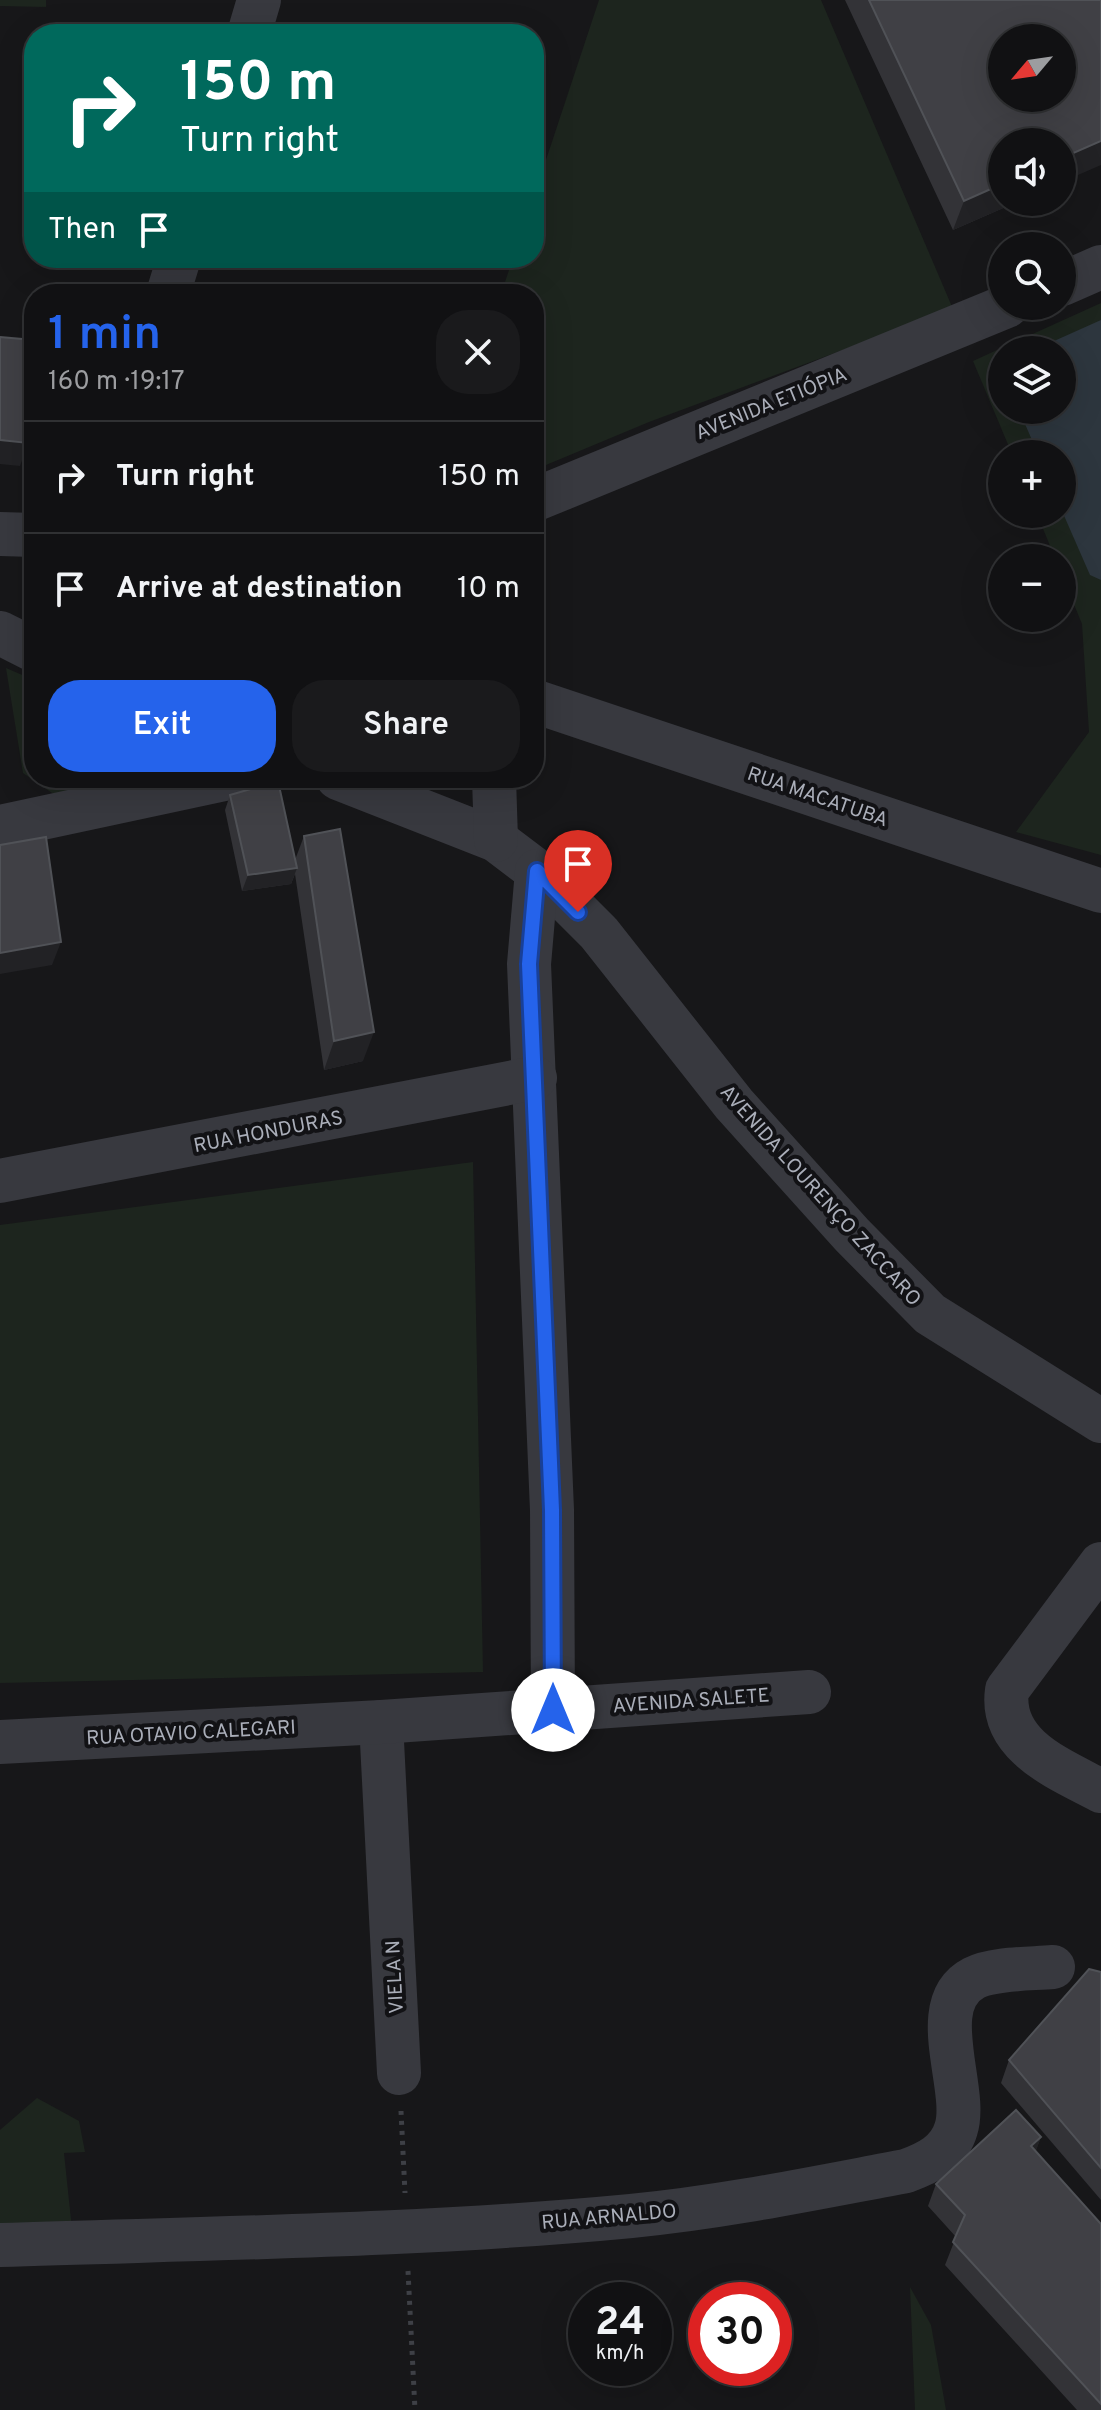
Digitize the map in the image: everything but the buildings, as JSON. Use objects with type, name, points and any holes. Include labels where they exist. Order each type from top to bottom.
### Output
[{"type":"street","points":[[252,24],[259,0]]},
{"type":"street","points":[[1076,278],[1101,267]]},
{"type":"street","name":"AVENIDA ETIÓPIA","points":[[544,496],[988,314]]},
{"type":"street","points":[[0,534],[24,535]]},
{"type":"street","points":[[0,633],[24,645]]},
{"type":"street","name":"RUA MACATUBA","points":[[544,704],[1101,891]]},
{"type":"street","points":[[0,827],[182,788]]},
{"type":"street","name":"AVENIDA LOURENÇO ZACCARO","points":[[363,788],[496,840],[537,871],[599,933],[734,1104],[852,1235],[930,1314],[1101,1421]]},
{"type":"street","points":[[494,788],[496,840]]},
{"type":"street","points":[[537,871],[529,964],[535,1078],[535,1165],[552,1510],[553,1710]]},
{"type":"street","name":"RUA HONDURAS","points":[[0,1181],[535,1078]]},
{"type":"street","points":[[1101,1564],[1007,1690],[1004,1709],[1015,1732],[1039,1756],[1101,1791]]},
{"type":"street","name":"AVENIDA SALETE","points":[[381,1722],[809,1692]]},
{"type":"street","name":"RUA OTAVIO CALEGARI","points":[[0,1742],[381,1722]]},
{"type":"street","name":"VIELA N","points":[[381,1722],[399,2073]]},
{"type":"street","name":"RUA ARNALDO","points":[[0,2245],[406,2232],[632,2216],[735,2203],[906,2171],[930,2162],[946,2148],[957,2127],[949,2010],[960,1987],[976,1976],[1053,1967]]},
{"type":"path","points":[[399,2073],[415,2410]]},
{"type":"shaded area","points":[[0,0],[46,0],[46,7],[0,6]]},
{"type":"shaded area","points":[[599,0],[821,0],[953,309],[649,422],[544,466],[544,284],[504,284],[510,268],[544,268],[544,166]]},
{"type":"shaded area","points":[[1101,303],[1101,855],[1016,832],[1089,732],[1082,624],[1076,609],[1076,544],[1049,544],[1043,528],[1076,528],[1076,440],[1006,440],[999,424],[1076,424],[1076,336],[1028,336],[1063,320],[1076,320],[1076,314]]},
{"type":"shaded area","points":[[1101,320],[1101,580],[1090,575],[1069,528],[1076,528],[1076,440],[1032,440],[1025,424],[1076,424],[1076,336],[1065,336]]},
{"type":"shaded area","points":[[988,354],[988,397],[973,361]]},
{"type":"shaded area","points":[[6,668],[24,676],[23,773]]},
{"type":"shaded area","points":[[45,788],[101,788],[58,797]]},
{"type":"shaded area","points":[[473,1162],[483,1672],[0,1683],[0,1225]]},
{"type":"shaded area","points":[[37,2098],[79,2121],[85,2152],[64,2153],[72,2229],[0,2233],[0,2130]]},
{"type":"shaded area","points":[[910,2287],[931,2325],[946,2410],[915,2410]]},
{"type":"route","points":[[553,1710],[552,1510],[539,1276],[529,964],[537,871],[578,912]]}]
